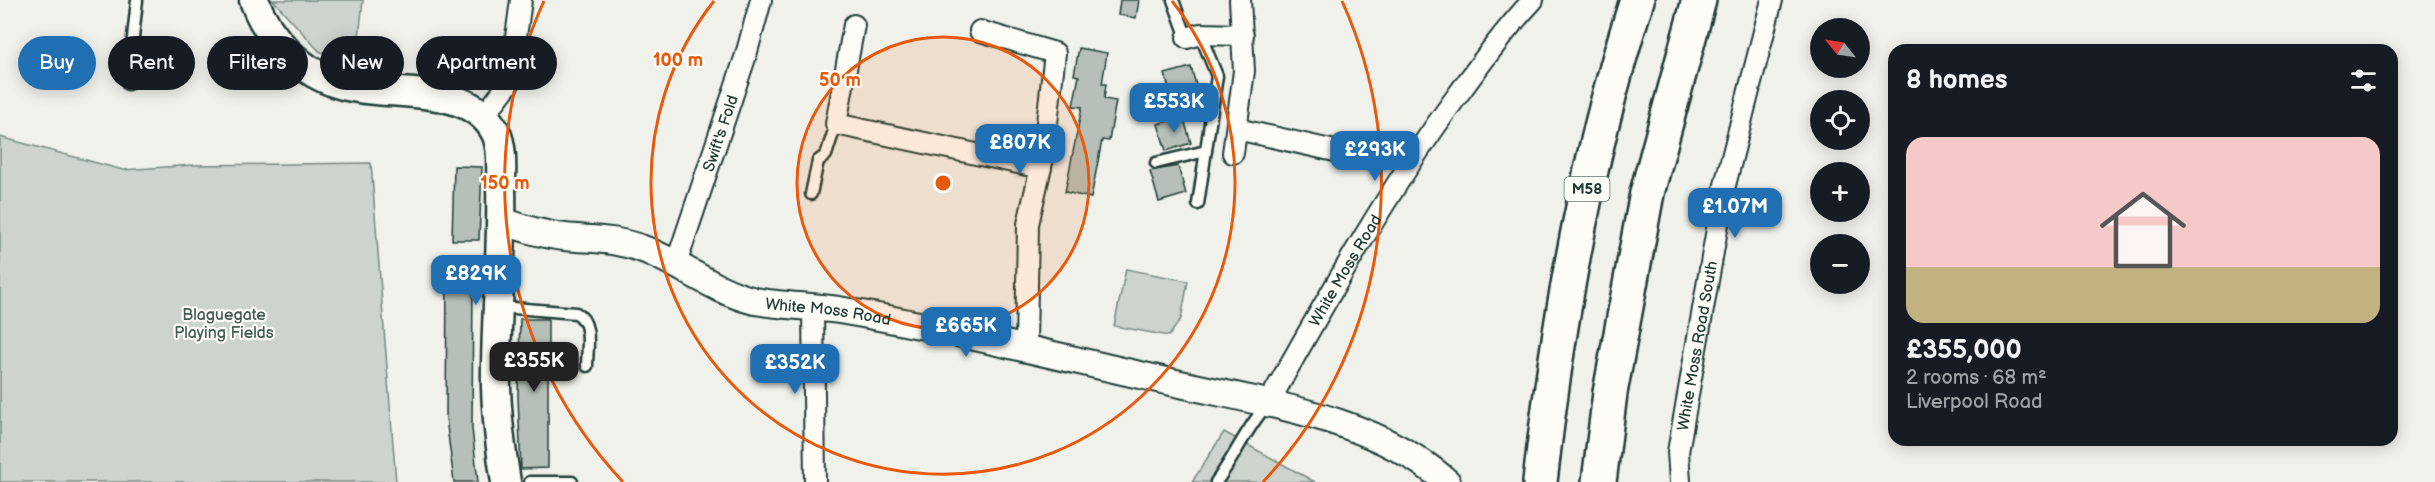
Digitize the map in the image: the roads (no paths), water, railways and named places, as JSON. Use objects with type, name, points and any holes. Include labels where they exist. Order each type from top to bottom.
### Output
[{"type":"highway","name":"M58","points":[[1540,482],[1551,381],[1588,186],[1637,0]]},
{"type":"highway","points":[[1599,482],[1610,393],[1647,193],[1699,0]]},
{"type":"main road","points":[[254,0],[268,29],[284,48],[298,61],[326,78],[358,89],[457,100],[484,116],[497,137],[500,148],[502,221],[496,387],[506,482]]},
{"type":"street","points":[[484,116],[510,82],[521,0]]},
{"type":"street","name":"Swift's Fold","points":[[676,264],[746,55],[761,0]]},
{"type":"street","points":[[1233,153],[1244,71],[1240,0]]},
{"type":"street","name":"White Moss Road","points":[[1269,402],[1350,258],[1407,166],[1511,23],[1533,0]]},
{"type":"street","name":"White Moss Road South","points":[[1680,482],[1678,452],[1725,189],[1772,0]]},
{"type":"street","points":[[854,25],[836,124],[1041,168]]},
{"type":"street","points":[[980,31],[1055,53],[1041,168],[1028,224],[1026,347]]},
{"type":"street","points":[[1194,36],[1243,35]]},
{"type":"street","points":[[1237,129],[1366,158]]},
{"type":"street","name":"White Moss Road","points":[[502,221],[534,232],[565,237],[600,237],[624,243],[676,264],[743,297],[837,310],[1026,347],[1192,387],[1269,402],[1358,430],[1412,455],[1448,482]]},
{"type":"street","points":[[813,308],[815,482]]},
{"type":"lane","points":[[133,36],[137,0]]},
{"type":"lane","points":[[1173,0],[1216,76],[1198,204]]},
{"type":"lane","points":[[1166,113],[1213,101]]},
{"type":"lane","points":[[811,194],[818,161],[826,155],[836,124]]},
{"type":"lane","points":[[1156,163],[1206,151]]},
{"type":"lane","points":[[499,307],[576,314],[583,317],[587,324],[587,366]]},
{"type":"lane","points":[[1216,482],[1228,466],[1252,422],[1269,402]]},
{"type":"lane","points":[[530,482],[572,482]]},
{"type":"park label","name":"Blaguegate Playing Fields","points":[[224,323]]}]
